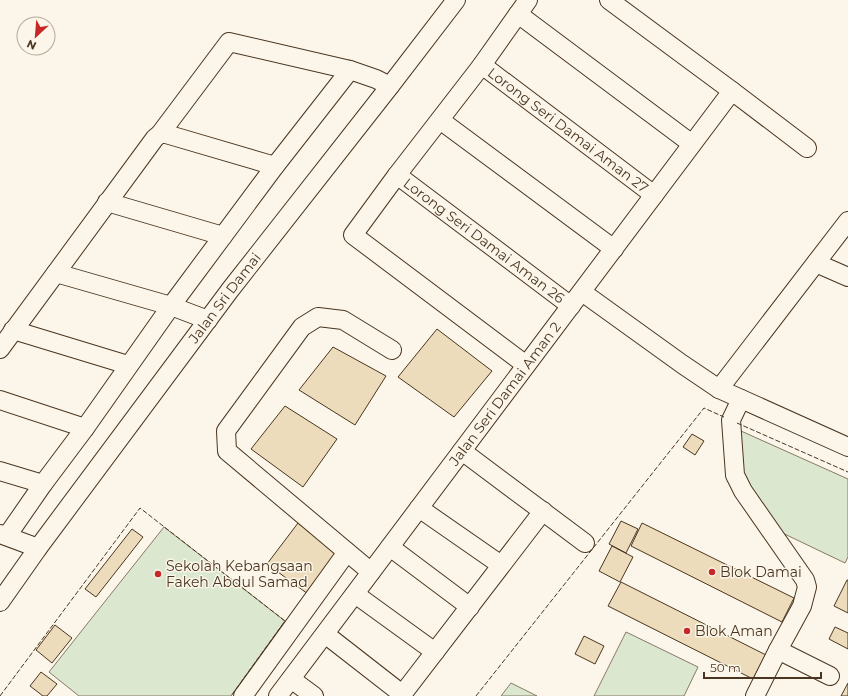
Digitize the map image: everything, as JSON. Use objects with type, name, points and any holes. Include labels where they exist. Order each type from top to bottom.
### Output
[{"type":"street","name":"Jalan Sri Damai","points":[[0,602],[38,548],[230,290],[456,0]]},
{"type":"street","points":[[609,0],[807,148]]},
{"type":"street","points":[[526,365],[353,235],[397,175],[482,65],[523,7],[692,144]]},
{"type":"street","points":[[0,349],[107,202],[229,42],[350,70],[376,79],[390,86]]},
{"type":"street","name":"Lorong Seri Damai Aman 27","points":[[482,65],[654,195]]},
{"type":"street","points":[[38,548],[3,535],[85,428],[128,365],[275,166],[350,70]]},
{"type":"street","name":"Jalan Seri Damai Aman 2","points":[[278,696],[732,91]]},
{"type":"street","points":[[440,120],[614,249]]},
{"type":"street","points":[[160,134],[166,134],[275,166]]},
{"type":"street","name":"Lorong Seri Damai Aman 26","points":[[397,175],[576,299],[682,364],[719,389],[848,447]]},
{"type":"street","points":[[107,202],[223,236]]},
{"type":"street","points":[[719,389],[848,221]]},
{"type":"street","points":[[816,263],[848,277]]},
{"type":"street","points":[[56,273],[171,306],[208,320]]},
{"type":"street","points":[[371,572],[227,451],[226,431],[302,327],[318,317],[343,320],[392,350]]},
{"type":"street","points":[[13,330],[128,365]]},
{"type":"street","points":[[741,399],[731,420],[735,475],[743,491],[805,580],[807,587],[802,606],[755,696]]},
{"type":"street","points":[[0,400],[85,428]]},
{"type":"street","points":[[462,451],[585,543]]},
{"type":"street","points":[[0,471],[43,484]]},
{"type":"street","points":[[419,508],[501,565]]},
{"type":"street","points":[[324,634],[402,695],[543,511]]},
{"type":"street","points":[[390,547],[470,606]]},
{"type":"street","points":[[243,696],[347,552]]},
{"type":"street","points":[[355,594],[435,652]]},
{"type":"street","points":[[778,650],[830,676]]},
{"type":"street","points":[[291,679],[314,696]]},
{"type":"green space","points":[[741,431],[848,479],[848,557],[845,563],[772,528],[739,473]]},
{"type":"green space","name":"Sekolah Kebangsaan Fakeh Abdul Samad","points":[[164,527],[285,621],[231,696],[79,696],[49,672]]},
{"type":"green space","points":[[626,632],[698,667],[684,696],[594,696]]},
{"type":"green space","points":[[511,683],[537,696],[501,696]]},
{"type":"building","points":[[437,329],[492,371],[454,417],[398,377]]},
{"type":"building","points":[[333,347],[386,376],[355,425],[299,390]]},
{"type":"building","points":[[285,406],[337,439],[303,487],[251,449]]},
{"type":"building","points":[[692,434],[704,441],[695,455],[683,447]]},
{"type":"building","points":[[621,521],[638,529],[626,553],[609,544]]},
{"type":"building","points":[[298,523],[338,554],[308,594],[267,564]]},
{"type":"building","name":"Blok Damai","points":[[642,523],[794,598],[782,622],[631,546]]},
{"type":"building","points":[[132,529],[143,537],[96,597],[85,589]]},
{"type":"building","points":[[612,546],[633,557],[620,582],[599,571]]},
{"type":"building","points":[[848,580],[848,613],[834,606]]},
{"type":"building","name":"Blok Aman","points":[[621,582],[766,655],[753,679],[608,606]]},
{"type":"building","points":[[55,625],[72,638],[52,663],[36,650]]},
{"type":"building","points":[[835,627],[848,633],[848,649],[829,639]]},
{"type":"building","points":[[584,636],[604,646],[595,664],[575,654]]},
{"type":"building","points":[[41,672],[57,684],[47,696],[43,696],[30,686]]},
{"type":"building","points":[[848,683],[848,696],[841,696]]},
{"type":"fence","points":[[476,696],[704,408],[724,417]]},
{"type":"fence","points":[[737,423],[848,472]]},
{"type":"fence","points":[[0,696],[140,508],[285,621],[231,696]]},
{"type":"place","name":"Blok Damai","points":[[712,572]]},
{"type":"place","name":"Sekolah Kebangsaan Fakeh Abdul Samad","points":[[158,574]]},
{"type":"place","name":"Blok Aman","points":[[687,631]]}]
